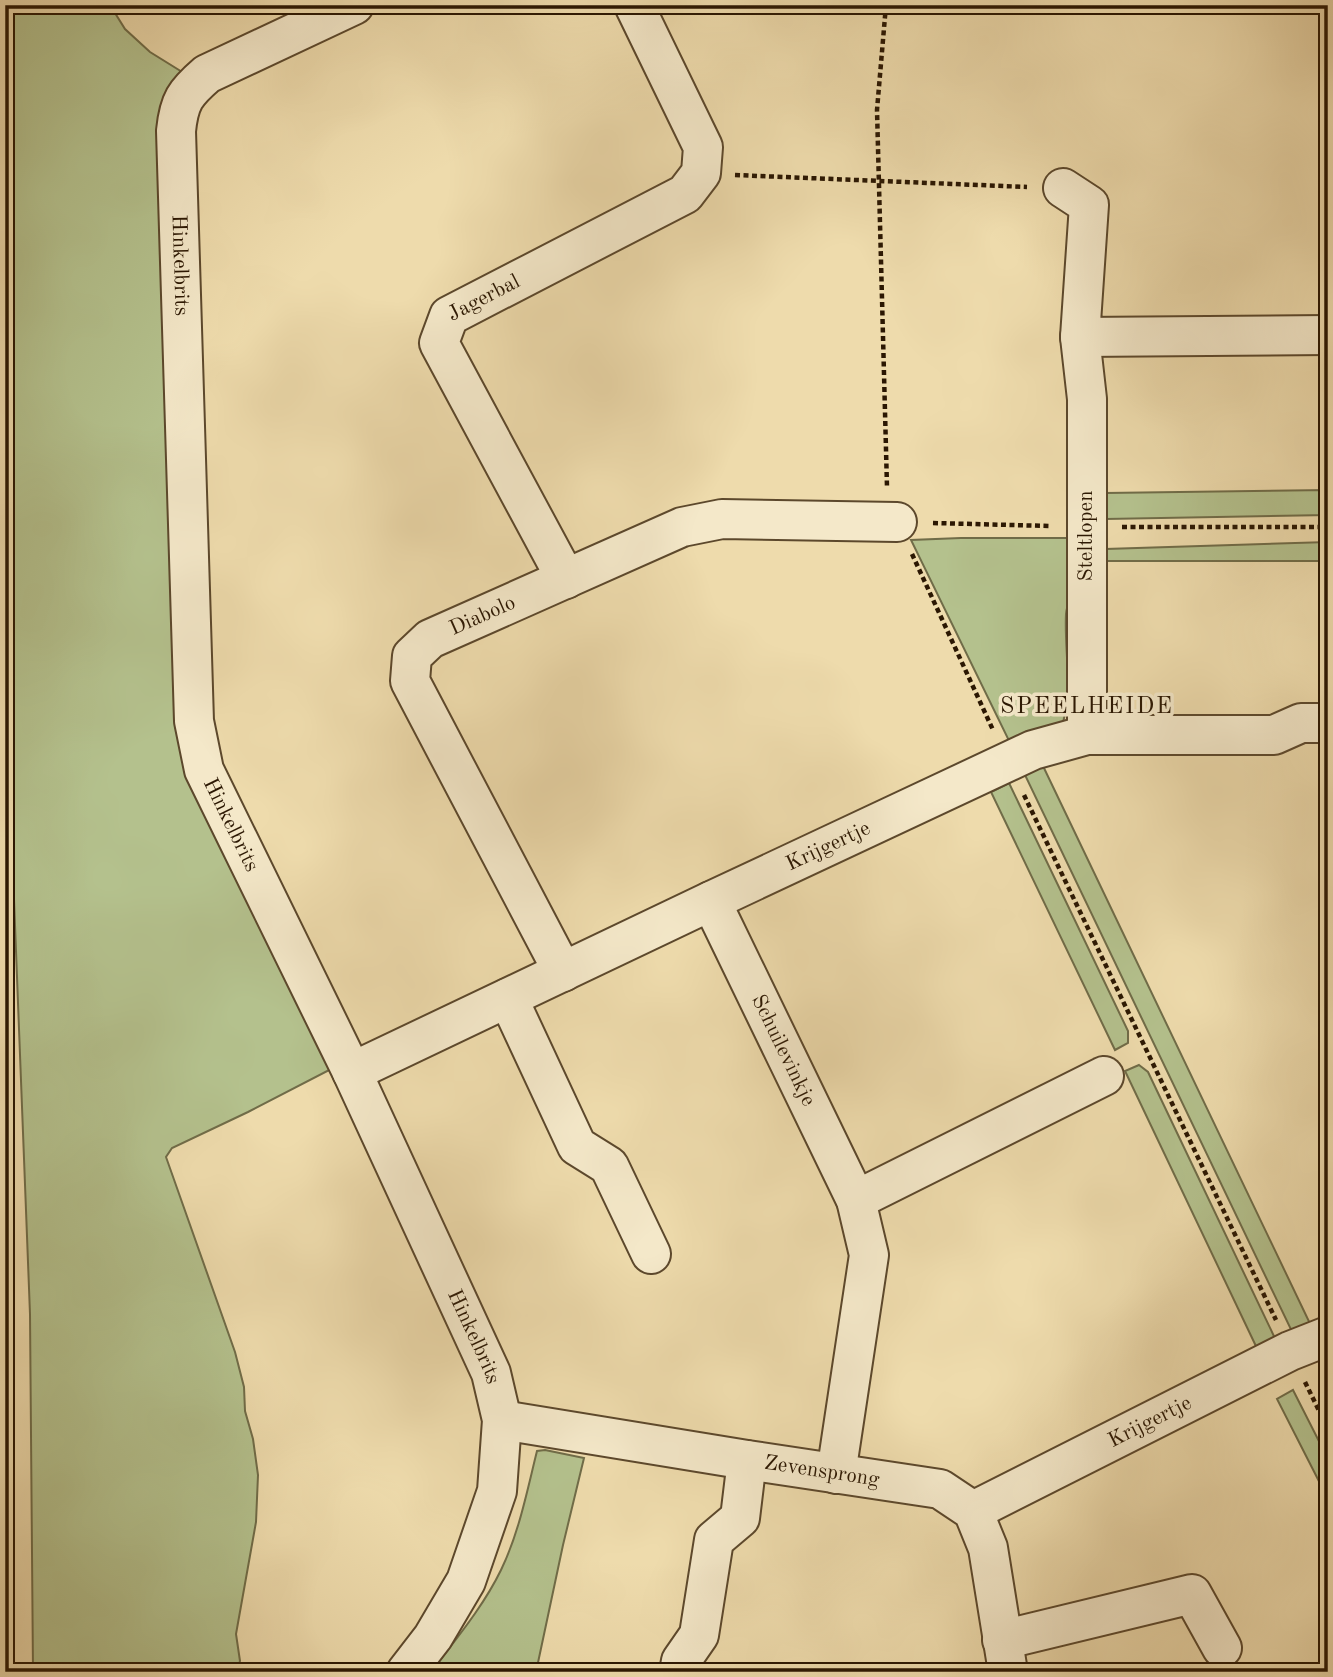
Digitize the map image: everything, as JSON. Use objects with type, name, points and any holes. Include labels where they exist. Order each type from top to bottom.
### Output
[{"type":"street","points":[[635,5],[703,147],[701,173]]},
{"type":"street","name":"Hinkelbrits","points":[[348,6],[207,74],[188,90],[178,110],[176,131],[194,720],[204,770],[352,1072],[491,1373],[502,1420],[497,1491],[466,1581],[433,1637],[406,1672]]},
{"type":"street","name":"Jagerbal","points":[[566,579],[439,343],[449,316],[685,194],[701,173]]},
{"type":"street","name":"Steltlopen","points":[[1063,188],[1089,205],[1080,337],[1087,399],[1087,735]]},
{"type":"street","points":[[1080,337],[1328,335]]},
{"type":"street","name":"Diabolo","points":[[563,972],[410,681],[412,656],[430,639],[682,527],[722,519],[897,522]]},
{"type":"street","name":"Krijgertje","points":[[352,1072],[1033,750],[1087,735],[1274,735],[1301,723],[1328,723]]},
{"type":"street","name":"Schuilevinkje","points":[[711,901],[856,1199],[869,1255],[835,1474]]},
{"type":"street","points":[[508,998],[577,1146],[609,1166],[651,1254]]},
{"type":"street","points":[[856,1199],[1104,1076]]},
{"type":"street","name":"Krijgertje","points":[[973,1511],[1290,1351],[1328,1336]]},
{"type":"street","name":"Zevensprong","points":[[502,1420],[940,1489],[973,1511]]},
{"type":"street","points":[[679,1672],[681,1661],[699,1635],[714,1540],[740,1518],[747,1460]]},
{"type":"street","points":[[973,1511],[988,1548],[1005,1656],[1192,1594],[1222,1648]]},
{"type":"path","points":[[701,173],[1063,188]]},
{"type":"path","points":[[5,1451],[10,1552],[8,1672]]},
{"type":"green space","points":[[5,5],[110,5],[125,29],[150,52],[187,75],[187,725],[337,1066],[172,1148],[166,1157],[235,1352],[244,1387],[245,1411],[253,1439],[258,1475],[256,1522],[236,1634],[240,1661],[236,1672],[33,1672],[30,1314],[5,666]]},
{"type":"green space","points":[[1328,490],[1328,515],[1106,519],[1106,493]]},
{"type":"green space","points":[[1076,538],[1075,577],[1066,614],[1068,686],[1065,715],[1061,728],[1014,751],[911,540]]},
{"type":"green space","points":[[1328,542],[1328,561],[1106,561],[1106,549]]},
{"type":"green space","points":[[1043,766],[1315,1334],[1297,1342],[1025,775]]},
{"type":"green space","points":[[1009,783],[1128,1031],[1128,1043],[1115,1050],[991,792]]},
{"type":"green space","points":[[1139,1065],[1148,1072],[1282,1353],[1264,1363],[1125,1071]]},
{"type":"green space","points":[[1293,1390],[1328,1459],[1328,1499],[1277,1399]]},
{"type":"green space","points":[[545,1450],[584,1458],[536,1672],[431,1672],[478,1610],[494,1584],[518,1527],[537,1451]]},
{"type":"district","name":"SPEELHEIDE","points":[[1087,706]]}]
